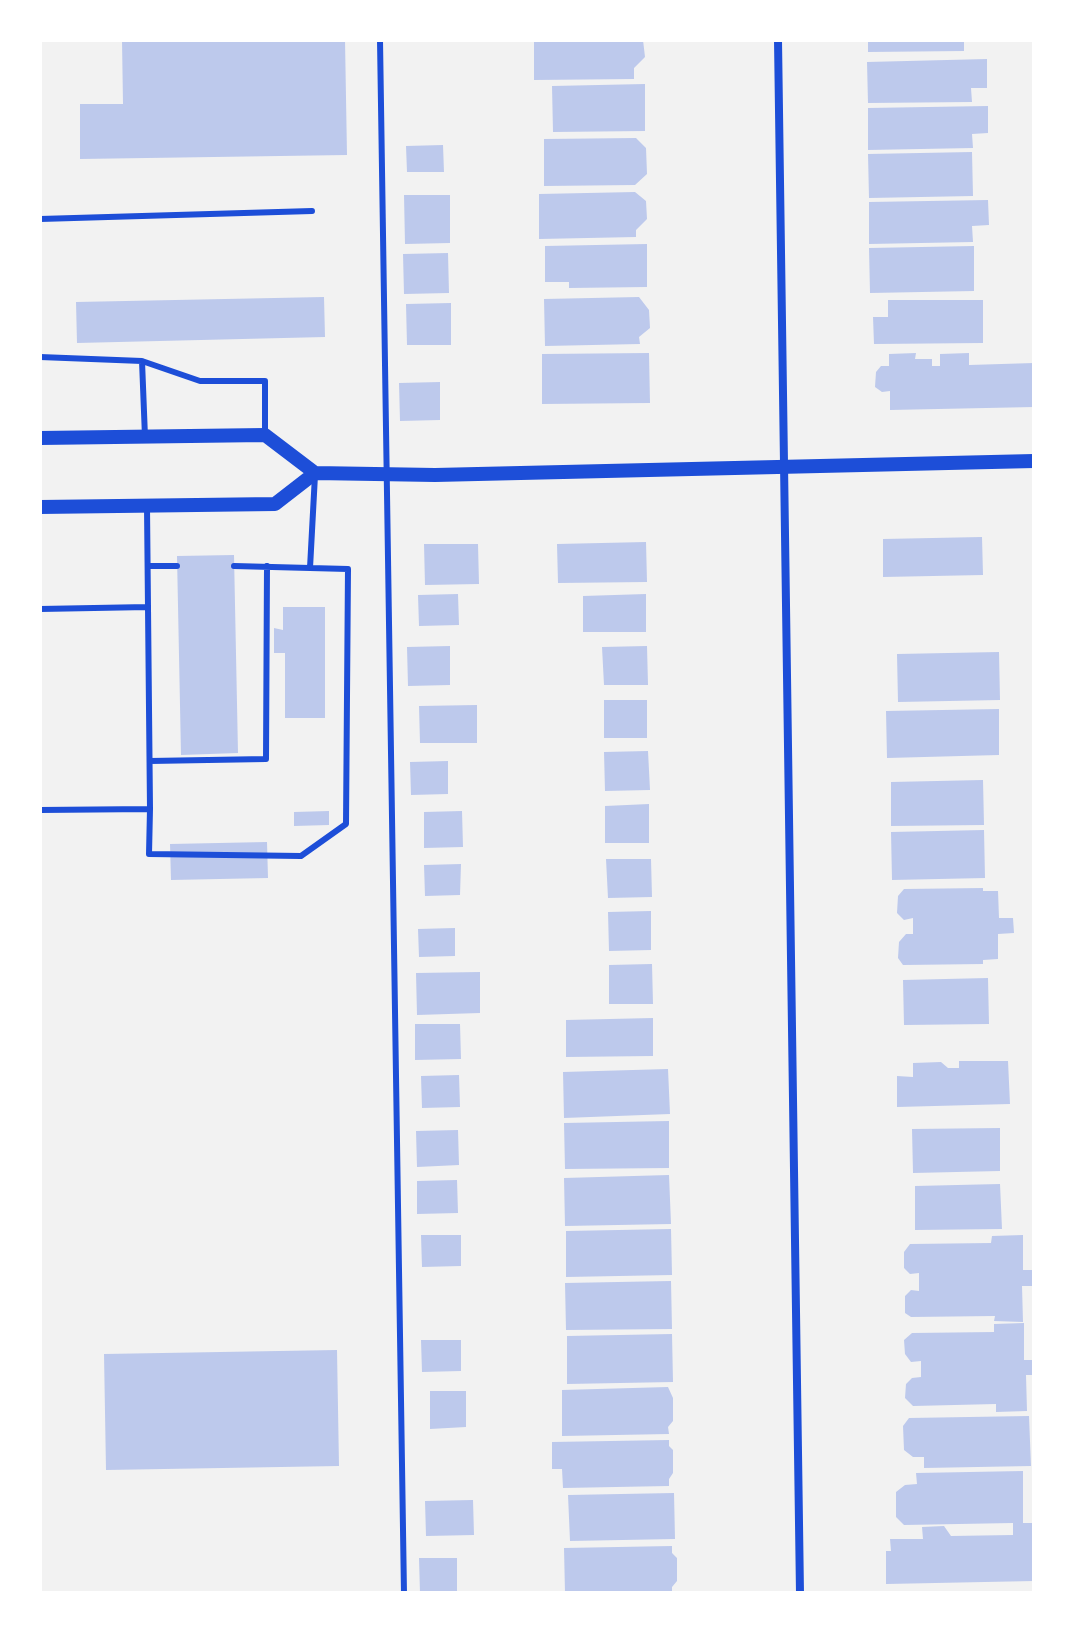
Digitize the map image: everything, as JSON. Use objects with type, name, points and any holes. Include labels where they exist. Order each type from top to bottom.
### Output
[{"type":"street","points":[[778,40],[800,1593]]},
{"type":"street","points":[[40,438],[265,435],[315,473],[435,475],[1034,461]]},
{"type":"street","points":[[40,507],[275,504],[315,473]]},
{"type":"lane","points":[[380,40],[404,1593]]},
{"type":"lane","points":[[40,219],[312,211]]},
{"type":"lane","points":[[40,357],[142,361],[200,381],[265,381],[265,435]]},
{"type":"lane","points":[[142,361],[145,437]]},
{"type":"lane","points":[[310,568],[315,473]]},
{"type":"lane","points":[[147,506],[149,854],[301,856],[346,824],[348,569],[234,566]]},
{"type":"lane","points":[[148,566],[177,566]]},
{"type":"lane","points":[[150,761],[266,759],[267,566]]},
{"type":"lane","points":[[40,609],[148,607]]},
{"type":"lane","points":[[40,810],[150,809]]},
{"type":"building","points":[[122,40],[345,40],[347,155],[80,159],[80,104],[123,104]]},
{"type":"building","points":[[534,40],[643,40],[645,57],[634,68],[634,79],[534,80]]},
{"type":"building","points":[[868,40],[964,40],[964,51],[868,52]]},
{"type":"building","points":[[987,59],[987,88],[971,88],[972,102],[868,103],[867,62]]},
{"type":"building","points":[[645,84],[645,131],[553,132],[552,86]]},
{"type":"building","points":[[988,106],[988,133],[972,134],[973,148],[868,150],[868,108]]},
{"type":"building","points":[[636,138],[646,148],[647,174],[635,185],[544,186],[544,139]]},
{"type":"building","points":[[443,145],[444,172],[407,172],[406,146]]},
{"type":"building","points":[[972,152],[973,196],[869,198],[868,154]]},
{"type":"building","points":[[635,192],[646,201],[647,219],[636,230],[636,237],[539,239],[539,194]]},
{"type":"building","points":[[404,195],[450,195],[450,243],[405,244]]},
{"type":"building","points":[[988,200],[989,225],[972,226],[973,242],[869,244],[869,202]]},
{"type":"building","points":[[647,244],[647,287],[569,288],[569,282],[545,282],[545,246]]},
{"type":"building","points":[[974,246],[974,291],[870,293],[869,248]]},
{"type":"building","points":[[448,253],[449,293],[404,294],[403,254]]},
{"type":"building","points":[[324,297],[325,337],[77,343],[76,302]]},
{"type":"building","points":[[639,297],[649,310],[650,328],[639,337],[640,344],[545,346],[544,299]]},
{"type":"building","points":[[888,300],[983,300],[983,343],[874,344],[873,317],[888,317]]},
{"type":"building","points":[[451,303],[451,345],[407,345],[406,304]]},
{"type":"building","points":[[649,353],[650,403],[542,404],[542,354]]},
{"type":"building","points":[[916,353],[915,359],[932,359],[932,366],[940,366],[940,354],[969,353],[969,365],[1034,363],[1034,407],[890,410],[890,391],[882,392],[875,387],[876,372],[881,366],[889,366],[889,354]]},
{"type":"building","points":[[440,382],[440,420],[400,421],[399,383]]},
{"type":"building","points":[[982,537],[983,575],[883,577],[883,539]]},
{"type":"building","points":[[646,542],[647,582],[558,583],[557,544]]},
{"type":"building","points":[[424,544],[478,544],[479,584],[425,585]]},
{"type":"building","points":[[234,555],[238,753],[181,755],[177,556]]},
{"type":"building","points":[[458,594],[459,625],[419,626],[418,595]]},
{"type":"building","points":[[646,594],[646,632],[583,632],[583,596]]},
{"type":"building","points":[[283,607],[325,607],[325,718],[285,718],[285,653],[274,653],[274,628],[283,630]]},
{"type":"building","points":[[450,646],[450,685],[408,686],[407,647]]},
{"type":"building","points":[[647,646],[648,685],[604,685],[602,647]]},
{"type":"building","points":[[999,652],[1000,700],[898,702],[897,654]]},
{"type":"building","points":[[604,700],[647,700],[647,738],[604,738]]},
{"type":"building","points":[[477,705],[477,743],[420,743],[419,706]]},
{"type":"building","points":[[999,709],[999,755],[887,758],[886,711]]},
{"type":"building","points":[[648,751],[650,790],[605,791],[604,752]]},
{"type":"building","points":[[448,761],[448,794],[411,795],[410,762]]},
{"type":"building","points":[[983,780],[984,825],[891,826],[891,782]]},
{"type":"building","points":[[649,804],[649,843],[605,843],[605,806]]},
{"type":"building","points":[[329,811],[329,825],[294,826],[294,812]]},
{"type":"building","points":[[462,811],[463,847],[424,848],[424,812]]},
{"type":"building","points":[[984,830],[985,878],[892,880],[891,832]]},
{"type":"building","points":[[267,842],[268,878],[171,880],[170,844]]},
{"type":"building","points":[[606,859],[651,859],[652,897],[608,898]]},
{"type":"building","points":[[461,864],[460,895],[425,896],[424,865]]},
{"type":"building","points":[[983,888],[983,891],[998,891],[999,918],[1013,918],[1014,933],[998,934],[998,959],[983,960],[983,964],[903,965],[898,958],[899,942],[906,934],[913,934],[913,918],[904,920],[897,913],[898,896],[904,889]]},
{"type":"building","points":[[651,911],[651,950],[609,951],[608,912]]},
{"type":"building","points":[[455,928],[455,956],[419,957],[418,929]]},
{"type":"building","points":[[652,964],[653,1004],[609,1004],[609,965]]},
{"type":"building","points":[[480,972],[480,1013],[417,1015],[416,973]]},
{"type":"building","points":[[988,978],[989,1024],[904,1025],[903,980]]},
{"type":"building","points":[[653,1018],[653,1056],[566,1057],[566,1020]]},
{"type":"building","points":[[415,1024],[460,1024],[461,1059],[415,1060]]},
{"type":"building","points":[[959,1061],[1008,1061],[1010,1104],[897,1107],[897,1076],[913,1077],[913,1063],[941,1062],[948,1068],[959,1068]]},
{"type":"building","points":[[668,1069],[670,1114],[564,1118],[563,1072]]},
{"type":"building","points":[[459,1075],[460,1107],[422,1108],[421,1076]]},
{"type":"building","points":[[669,1121],[669,1168],[565,1169],[564,1123]]},
{"type":"building","points":[[1000,1128],[1000,1171],[913,1173],[912,1129]]},
{"type":"building","points":[[458,1130],[459,1165],[417,1167],[416,1131]]},
{"type":"building","points":[[669,1175],[671,1224],[565,1226],[564,1178]]},
{"type":"building","points":[[457,1180],[458,1213],[417,1214],[417,1181]]},
{"type":"building","points":[[1000,1184],[1002,1229],[915,1230],[915,1186]]},
{"type":"building","points":[[671,1229],[672,1275],[566,1277],[566,1231]]},
{"type":"building","points":[[421,1235],[461,1235],[461,1266],[422,1267]]},
{"type":"building","points":[[1023,1235],[1023,1270],[1034,1270],[1034,1286],[1022,1286],[1023,1322],[994,1321],[995,1316],[911,1317],[905,1313],[905,1296],[911,1290],[919,1291],[919,1273],[910,1274],[904,1268],[904,1252],[910,1244],[991,1243],[992,1236]]},
{"type":"building","points":[[671,1281],[672,1329],[566,1330],[565,1283]]},
{"type":"building","points":[[1024,1323],[1024,1360],[1034,1360],[1034,1375],[1026,1375],[1027,1411],[996,1412],[996,1404],[913,1406],[905,1398],[906,1384],[912,1378],[921,1377],[921,1361],[911,1362],[905,1354],[904,1340],[912,1333],[994,1332],[994,1324]]},
{"type":"building","points":[[672,1334],[673,1382],[567,1384],[567,1336]]},
{"type":"building","points":[[421,1340],[461,1340],[461,1371],[422,1372]]},
{"type":"building","points":[[337,1350],[339,1466],[106,1470],[104,1354]]},
{"type":"building","points":[[668,1387],[673,1398],[673,1421],[668,1427],[669,1434],[562,1436],[562,1390]]},
{"type":"building","points":[[430,1391],[466,1391],[466,1427],[430,1429]]},
{"type":"building","points":[[1029,1416],[1031,1466],[924,1468],[924,1457],[913,1457],[904,1450],[903,1426],[909,1418]]},
{"type":"building","points":[[669,1440],[673,1450],[673,1473],[669,1486],[563,1488],[562,1469],[552,1469],[552,1442]]},
{"type":"building","points":[[1023,1471],[1023,1523],[1034,1523],[1034,1581],[886,1584],[886,1551],[891,1551],[890,1539],[923,1539],[922,1527],[944,1526],[951,1536],[1013,1535],[1013,1523],[904,1525],[896,1517],[896,1492],[905,1485],[917,1484],[916,1473]]},
{"type":"building","points":[[674,1493],[675,1539],[570,1541],[568,1495]]},
{"type":"building","points":[[473,1500],[474,1535],[426,1536],[425,1501]]},
{"type":"building","points":[[672,1546],[672,1553],[677,1558],[677,1581],[672,1593],[565,1593],[564,1548]]},
{"type":"building","points":[[419,1558],[457,1558],[457,1593],[420,1593]]}]
